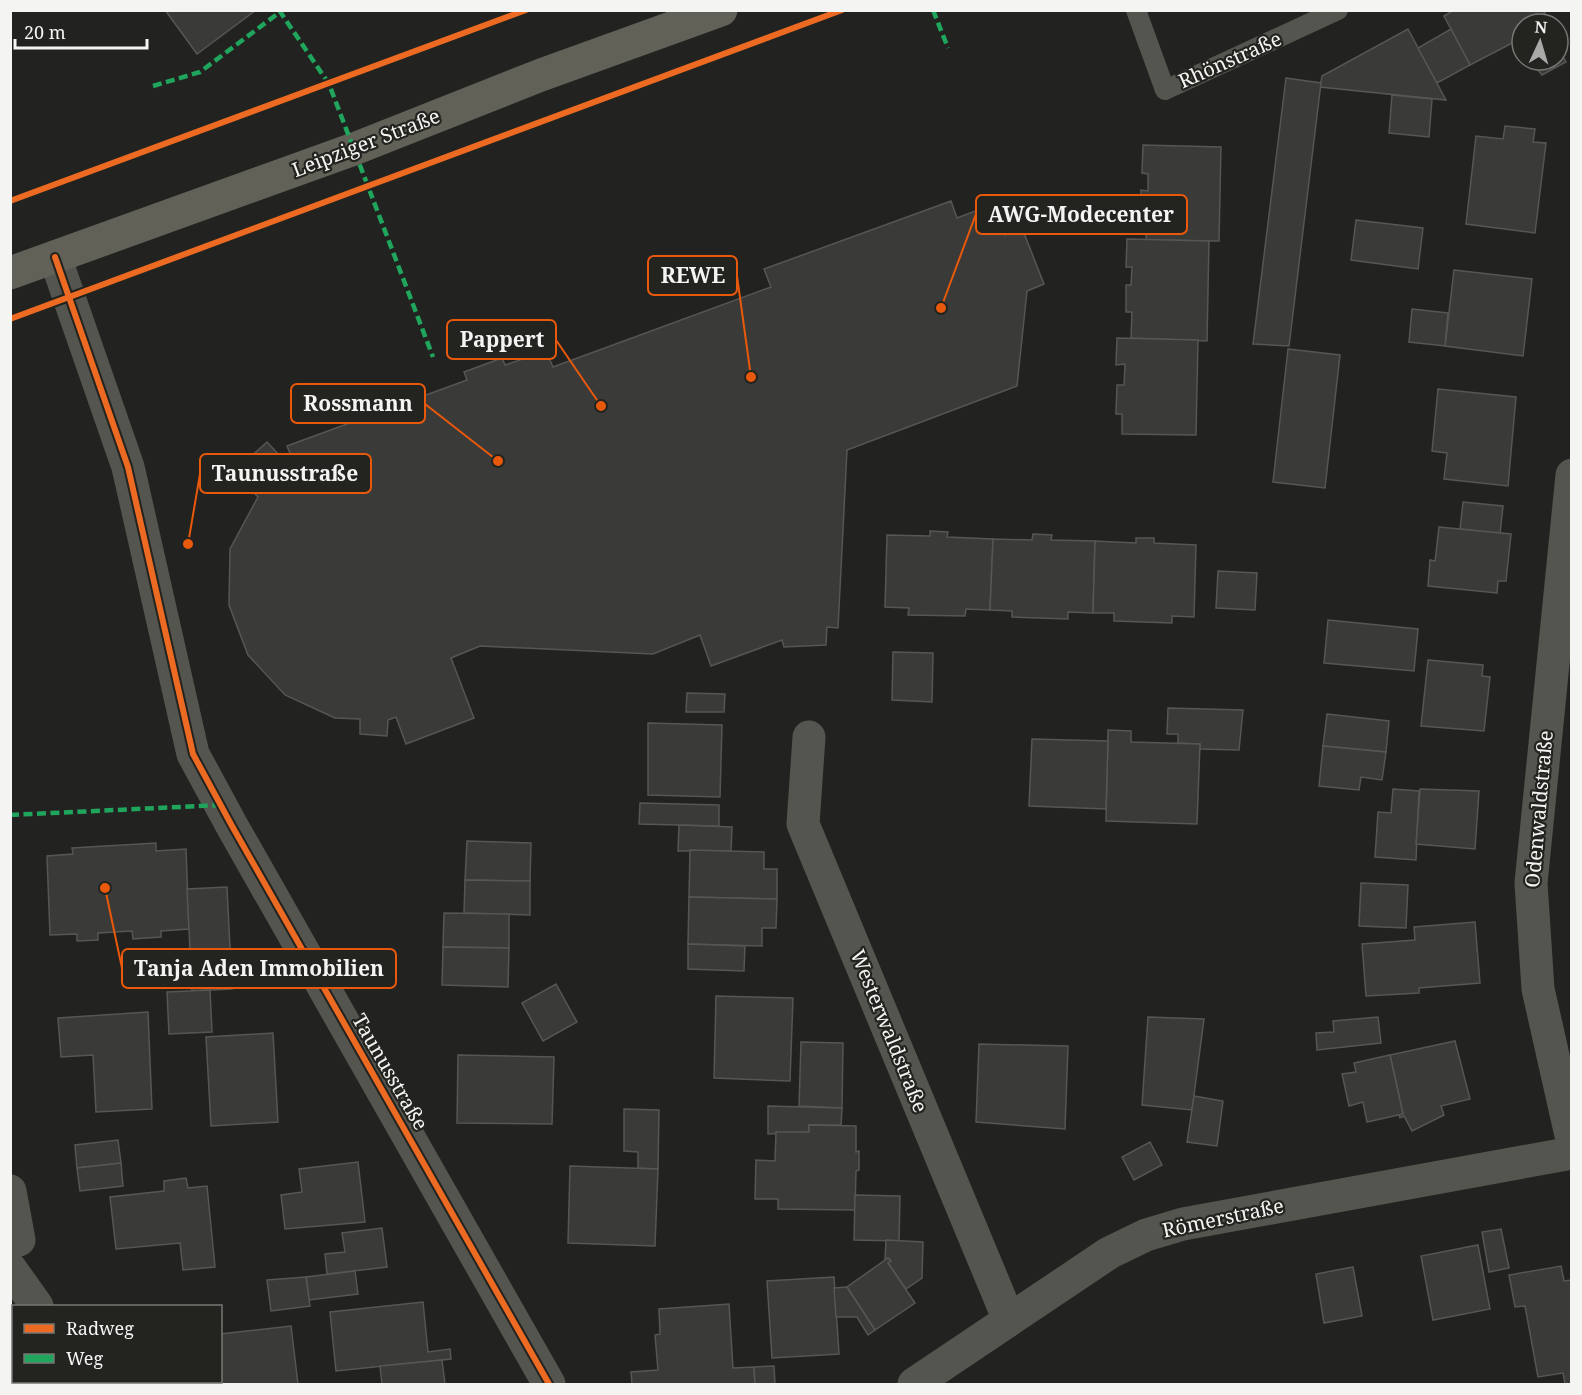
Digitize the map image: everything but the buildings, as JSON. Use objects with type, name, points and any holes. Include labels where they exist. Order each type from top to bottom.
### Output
[{"type":"main road","name":"Leipziger Straße","points":[[10,273],[354,149],[541,75],[721,10]]},
{"type":"street","name":"Taunusstraße","points":[[55,256],[128,467],[194,754],[232,826],[549,1384]]},
{"type":"street","name":"Odenwaldstraße","points":[[1572,475],[1531,884],[1538,989],[1572,1140]]},
{"type":"street","name":"Westerwaldstraße","points":[[809,736],[803,824],[1008,1320]]},
{"type":"street","name":"Römerstraße","points":[[914,1384],[1109,1253],[1146,1235],[1183,1224],[1572,1153]]},
{"type":"street","points":[[10,1191],[19,1240],[10,1240]]},
{"type":"street","points":[[13,1276],[36,1305]]},
{"type":"lane","name":"Rhönstraße","points":[[1136,10],[1165,90],[1338,10]]},
{"type":"marked path","points":[[279,10],[329,84],[433,357]]},
{"type":"marked path","points":[[933,10],[948,48]]},
{"type":"marked path","points":[[153,86],[200,72],[280,12]]},
{"type":"marked path","points":[[10,815],[221,805]]},
{"type":"cycle path","points":[[10,201],[526,10]]},
{"type":"cycle path","points":[[10,319],[842,10]]},
{"type":"cycle path","points":[[55,257],[128,467],[193,754],[549,1384]]},
{"type":"place","name":"AWG-Modecenter","points":[[941,308]]},
{"type":"place","name":"REWE","points":[[751,377]]},
{"type":"place","name":"Pappert","points":[[601,406]]},
{"type":"place","name":"Rossmann","points":[[498,461]]},
{"type":"place","name":"Taunusstraße","points":[[188,544]]},
{"type":"place","name":"Tanja Aden Immobilien","points":[[105,888]]}]
